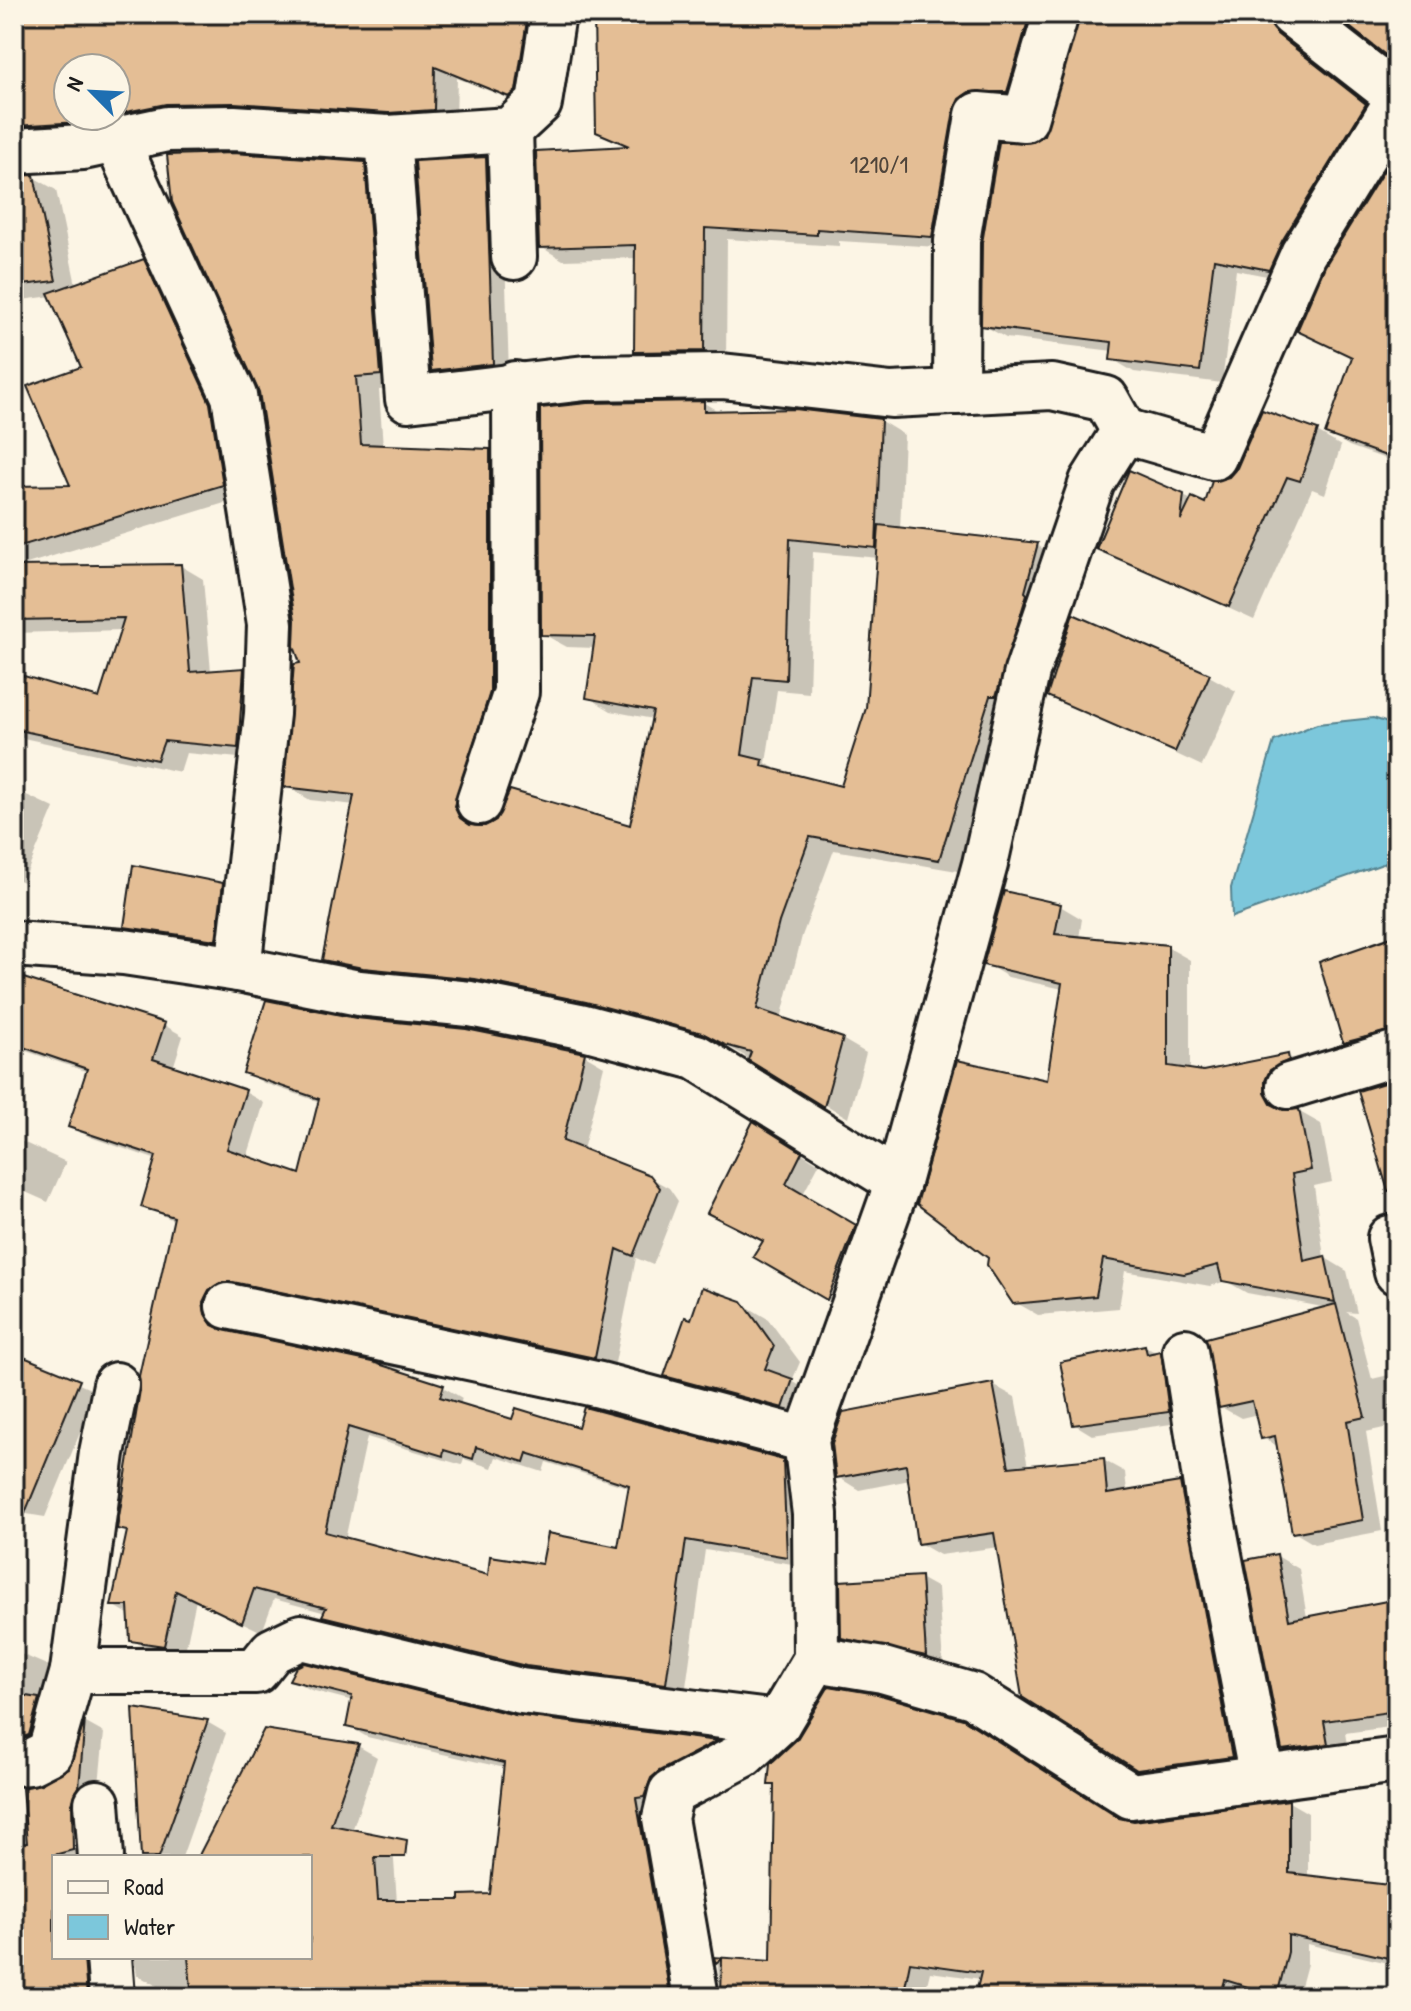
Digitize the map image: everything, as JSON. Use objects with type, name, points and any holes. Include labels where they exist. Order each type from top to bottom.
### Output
[{"type":"street","points":[[14,151],[83,147],[167,129],[234,128],[388,138],[510,130],[539,103],[553,14]]},
{"type":"street","points":[[956,392],[957,241],[978,115],[1025,119],[1056,14]]},
{"type":"street","points":[[388,138],[408,399],[585,378],[722,376],[891,395],[1052,387],[1106,399],[1124,431],[1214,457],[1303,254],[1397,98],[1292,14]]},
{"type":"street","points":[[510,130],[514,257]]},
{"type":"street","points":[[116,140],[234,396],[270,624],[267,714],[238,969]]},
{"type":"street","points":[[479,802],[516,692],[515,384]]},
{"type":"street","points":[[696,1997],[665,1818],[671,1793],[743,1755],[778,1723],[816,1659],[815,1514],[806,1440],[898,1182],[985,864],[1027,672],[1092,482],[1124,431]]},
{"type":"street","points":[[14,944],[124,952],[238,969],[359,993],[470,1004],[580,1026],[696,1057],[898,1182]]},
{"type":"street","points":[[1289,1086],[1397,1053]]},
{"type":"street","points":[[228,1306],[600,1385],[806,1440]]},
{"type":"street","points":[[1185,1351],[1208,1498],[1262,1778]]},
{"type":"street","points":[[14,1763],[30,1762],[50,1752],[73,1671],[102,1453],[116,1385]]},
{"type":"street","points":[[73,1671],[256,1671],[272,1651],[301,1637],[521,1691],[778,1723]]},
{"type":"street","points":[[816,1659],[883,1670],[973,1696],[1131,1796],[1262,1778],[1395,1769]]},
{"type":"street","points":[[97,1803],[101,1855]]},
{"type":"street","points":[[109,1959],[112,1997]]},
{"type":"water","points":[[1373,718],[1397,726],[1397,859],[1232,917],[1231,888],[1274,741],[1317,724]]},
{"type":"building","points":[[14,14],[528,14],[516,91],[509,97],[435,67],[434,110],[388,113],[234,103],[166,104],[132,111],[132,52],[52,52],[52,124],[14,126]]},
{"type":"building","points":[[594,14],[1030,14],[1007,92],[969,92],[959,99],[954,110],[932,237],[817,229],[817,235],[705,228],[704,351],[634,352],[635,245],[539,248],[536,151],[629,146],[596,132]]},
{"type":"building","points":[[1080,14],[1268,14],[1277,34],[1366,104],[1282,241],[1269,270],[1214,259],[1200,371],[1110,360],[1112,342],[981,326],[982,243],[999,142],[1033,142],[1044,135]]},
{"type":"building","points":[[1333,14],[1397,14],[1397,64]]},
{"type":"building","points":[[1397,149],[1397,460],[1325,434],[1352,357],[1297,331],[1325,266]]},
{"type":"building","points":[[233,153],[365,162],[381,375],[356,377],[361,444],[490,449],[490,692],[454,806],[460,818],[470,825],[485,826],[496,820],[510,790],[630,825],[653,711],[586,698],[595,636],[541,635],[540,408],[587,403],[704,401],[704,411],[795,409],[881,419],[876,548],[790,539],[786,680],[753,677],[742,755],[763,760],[762,766],[841,786],[866,708],[879,525],[1038,543],[1027,594],[996,696],[990,696],[939,860],[810,837],[779,922],[757,1009],[843,1038],[824,1107],[748,1060],[751,1052],[725,1045],[702,1033],[586,1002],[475,979],[363,968],[322,960],[354,795],[284,787],[294,664],[300,663],[294,646],[295,620],[259,392],[172,202],[167,155]]},
{"type":"building","points":[[486,157],[493,364],[431,371],[415,161]]},
{"type":"building","points":[[34,175],[56,281],[14,286],[14,176]]},
{"type":"building","points":[[144,259],[210,403],[223,485],[14,548],[14,486],[70,485],[27,386],[81,367],[48,293]]},
{"type":"building","points":[[1262,410],[1318,430],[1300,481],[1287,477],[1229,607],[1096,549],[1129,470],[1184,494],[1181,520],[1192,497],[1205,503],[1212,481],[1229,477],[1237,468]]},
{"type":"building","points":[[181,564],[190,672],[244,668],[238,748],[164,741],[157,760],[14,729],[14,673],[99,698],[124,618],[14,620],[14,566]]},
{"type":"building","points":[[1073,614],[1210,674],[1175,752],[1047,696]]},
{"type":"building","points":[[133,865],[223,883],[216,940],[124,927]]},
{"type":"building","points":[[1004,891],[1061,904],[1055,934],[1168,945],[1168,1066],[1203,1071],[1288,1054],[1289,1060],[1270,1070],[1265,1081],[1265,1093],[1271,1104],[1283,1110],[1299,1109],[1311,1170],[1292,1174],[1304,1261],[1325,1256],[1335,1302],[1222,1281],[1218,1265],[1184,1274],[1103,1259],[1096,1296],[1013,1304],[987,1265],[988,1258],[917,1204],[957,1060],[1047,1080],[1062,983],[983,965]]},
{"type":"building","points":[[1397,935],[1397,1029],[1343,1043],[1319,962]]},
{"type":"building","points":[[14,975],[165,1023],[153,1059],[246,1090],[227,1149],[300,1174],[319,1099],[243,1073],[266,1000],[356,1018],[466,1029],[585,1053],[563,1141],[650,1175],[660,1188],[633,1256],[617,1249],[595,1358],[233,1282],[220,1283],[209,1290],[203,1302],[205,1314],[212,1325],[223,1330],[372,1362],[444,1385],[440,1397],[512,1419],[516,1408],[578,1427],[584,1407],[783,1460],[787,1557],[686,1540],[666,1684],[526,1666],[322,1616],[326,1608],[254,1589],[242,1623],[176,1591],[164,1646],[130,1641],[128,1606],[111,1606],[127,1531],[117,1529],[140,1390],[139,1376],[174,1217],[141,1207],[156,1156],[68,1127],[87,1069],[14,1044]],"holes":[[[348,1427],[443,1456],[444,1450],[473,1459],[476,1447],[524,1462],[527,1453],[629,1485],[618,1547],[548,1533],[542,1564],[490,1556],[488,1575],[325,1532]]]},
{"type":"building","points":[[1397,1079],[1397,1190],[1388,1191],[1358,1091]]},
{"type":"building","points":[[753,1121],[802,1152],[786,1184],[856,1225],[827,1300],[753,1257],[763,1241],[707,1213]]},
{"type":"building","points":[[702,1287],[742,1301],[774,1346],[765,1369],[793,1379],[783,1408],[664,1376],[685,1317],[691,1319]]},
{"type":"building","points":[[1336,1304],[1365,1417],[1347,1421],[1363,1520],[1292,1533],[1275,1436],[1261,1439],[1252,1401],[1219,1408],[1206,1338]]},
{"type":"building","points":[[1145,1345],[1147,1354],[1161,1351],[1169,1412],[1073,1425],[1060,1362]]},
{"type":"building","points":[[14,1353],[80,1380],[15,1537],[14,1537]]},
{"type":"building","points":[[993,1383],[1009,1467],[1104,1458],[1107,1494],[1180,1482],[1232,1757],[1137,1770],[1022,1697],[994,1533],[917,1544],[906,1465],[836,1478],[832,1443],[843,1412]]},
{"type":"building","points":[[1277,1554],[1289,1620],[1397,1599],[1397,1711],[1324,1721],[1328,1744],[1282,1750],[1245,1560]]},
{"type":"building","points":[[921,1576],[926,1656],[841,1638],[840,1581]]},
{"type":"building","points":[[304,1663],[515,1715],[717,1741],[659,1771],[651,1778],[644,1797],[636,1798],[670,1994],[665,1997],[192,1997],[188,1959],[312,1959],[312,1855],[199,1855],[264,1729],[359,1744],[331,1825],[407,1840],[405,1857],[375,1857],[378,1900],[460,1900],[460,1895],[490,1894],[504,1763],[346,1727],[352,1696],[289,1680],[296,1667]]},
{"type":"building","points":[[829,1686],[877,1694],[963,1719],[1119,1818],[1134,1821],[1289,1800],[1289,1873],[1397,1886],[1397,1960],[1288,1935],[1288,1952],[1277,1996],[1225,1980],[1220,1997],[995,1997],[976,1993],[981,1972],[910,1962],[903,1997],[721,1997],[722,1959],[716,1964],[714,1957],[771,1961],[774,1785],[768,1785],[770,1764],[797,1739]]},
{"type":"building","points":[[14,1694],[39,1698],[29,1735],[14,1738]]},
{"type":"building","points":[[133,1708],[208,1720],[160,1855],[141,1855]]},
{"type":"building","points":[[85,1720],[79,1787],[72,1804],[73,1850],[52,1855],[52,1959],[84,1959],[87,1997],[14,1997],[14,1844],[27,1843],[22,1788],[41,1784],[69,1768]]}]
